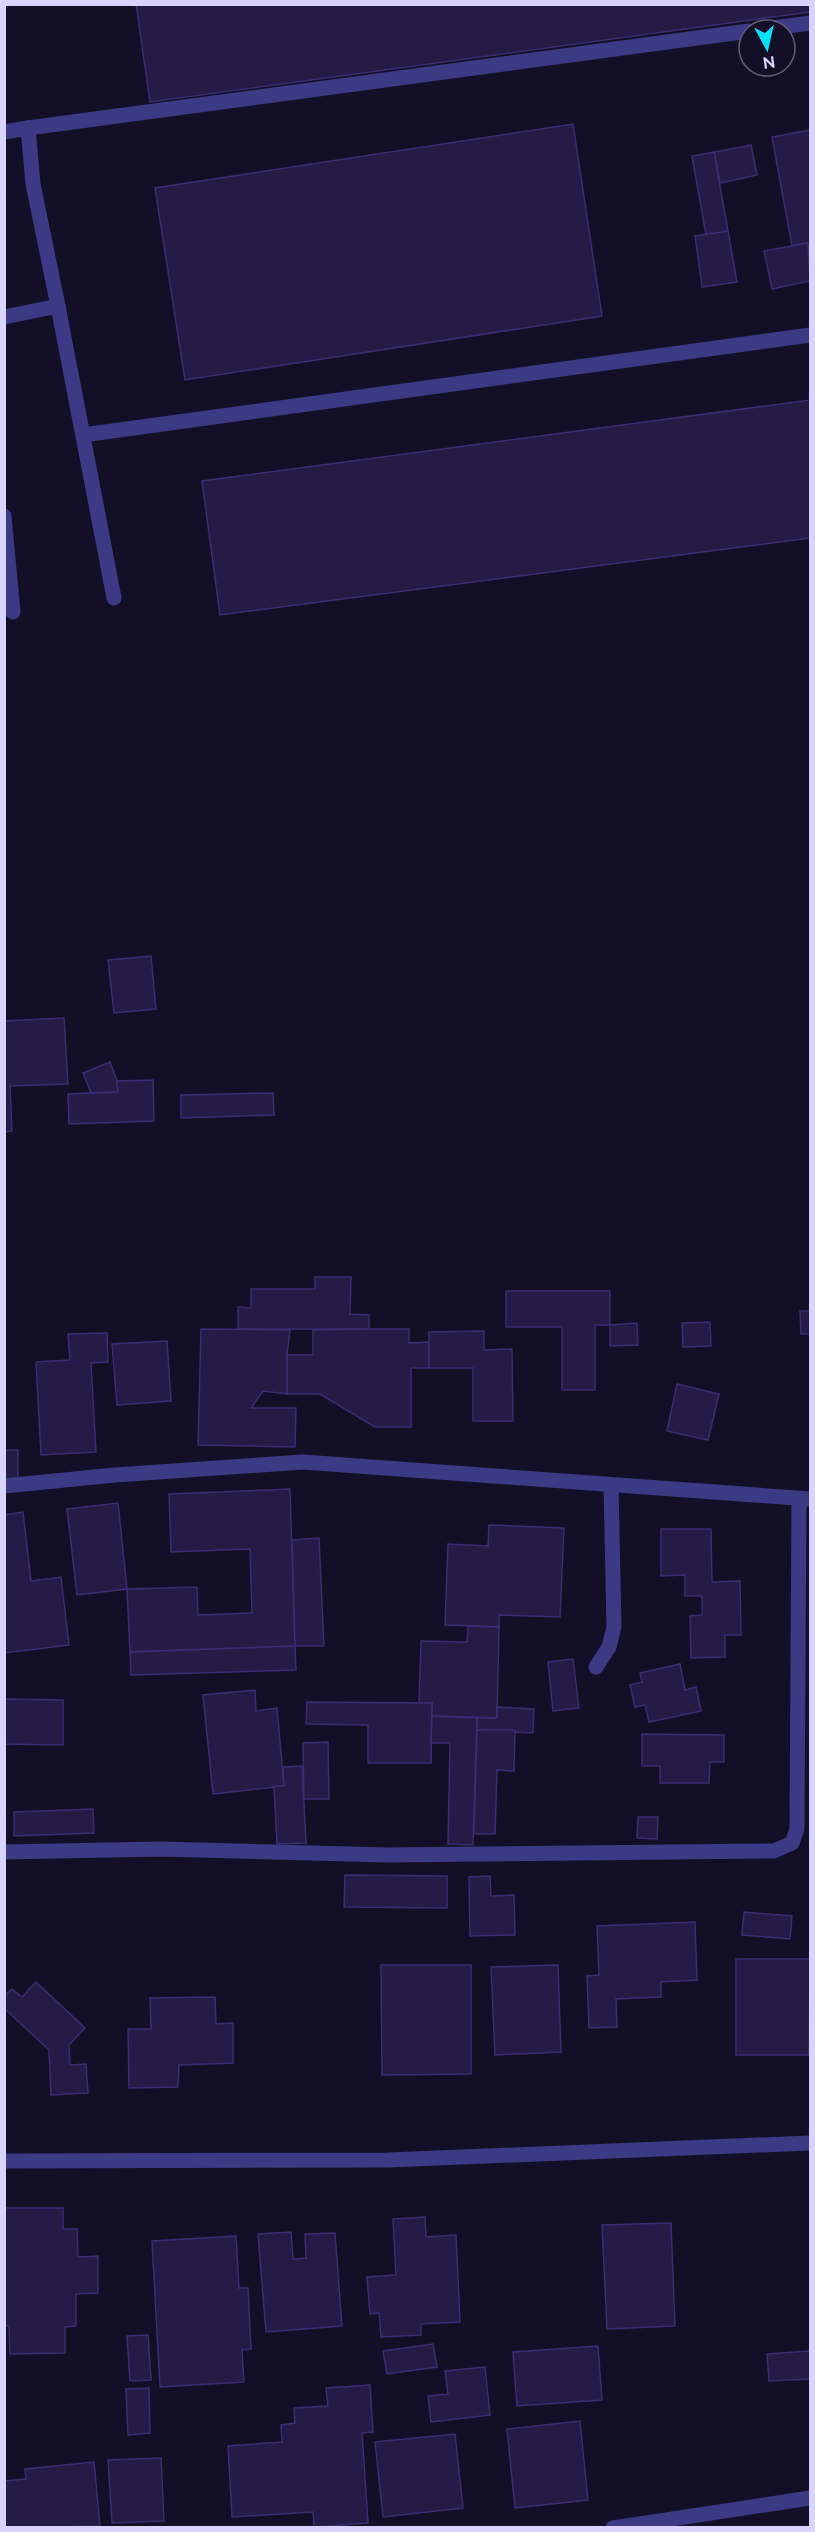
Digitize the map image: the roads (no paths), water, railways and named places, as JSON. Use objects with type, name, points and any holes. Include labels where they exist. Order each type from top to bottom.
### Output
[{"type":"street","points":[[4,132],[737,33]]},
{"type":"street","points":[[28,128],[33,184],[114,598]]},
{"type":"street","points":[[4,317],[58,306]]},
{"type":"street","points":[[83,435],[810,335]]},
{"type":"street","points":[[4,516],[13,612]]},
{"type":"street","points":[[4,1486],[115,1475],[303,1462],[805,1499],[797,1829],[792,1843],[774,1851],[434,1855],[160,1849],[4,1852]]},
{"type":"street","points":[[596,1667],[609,1647],[614,1627],[611,1485]]},
{"type":"street","points":[[4,2161],[388,2160],[810,2143]]},
{"type":"street","points":[[613,2528],[810,2498]]}]
